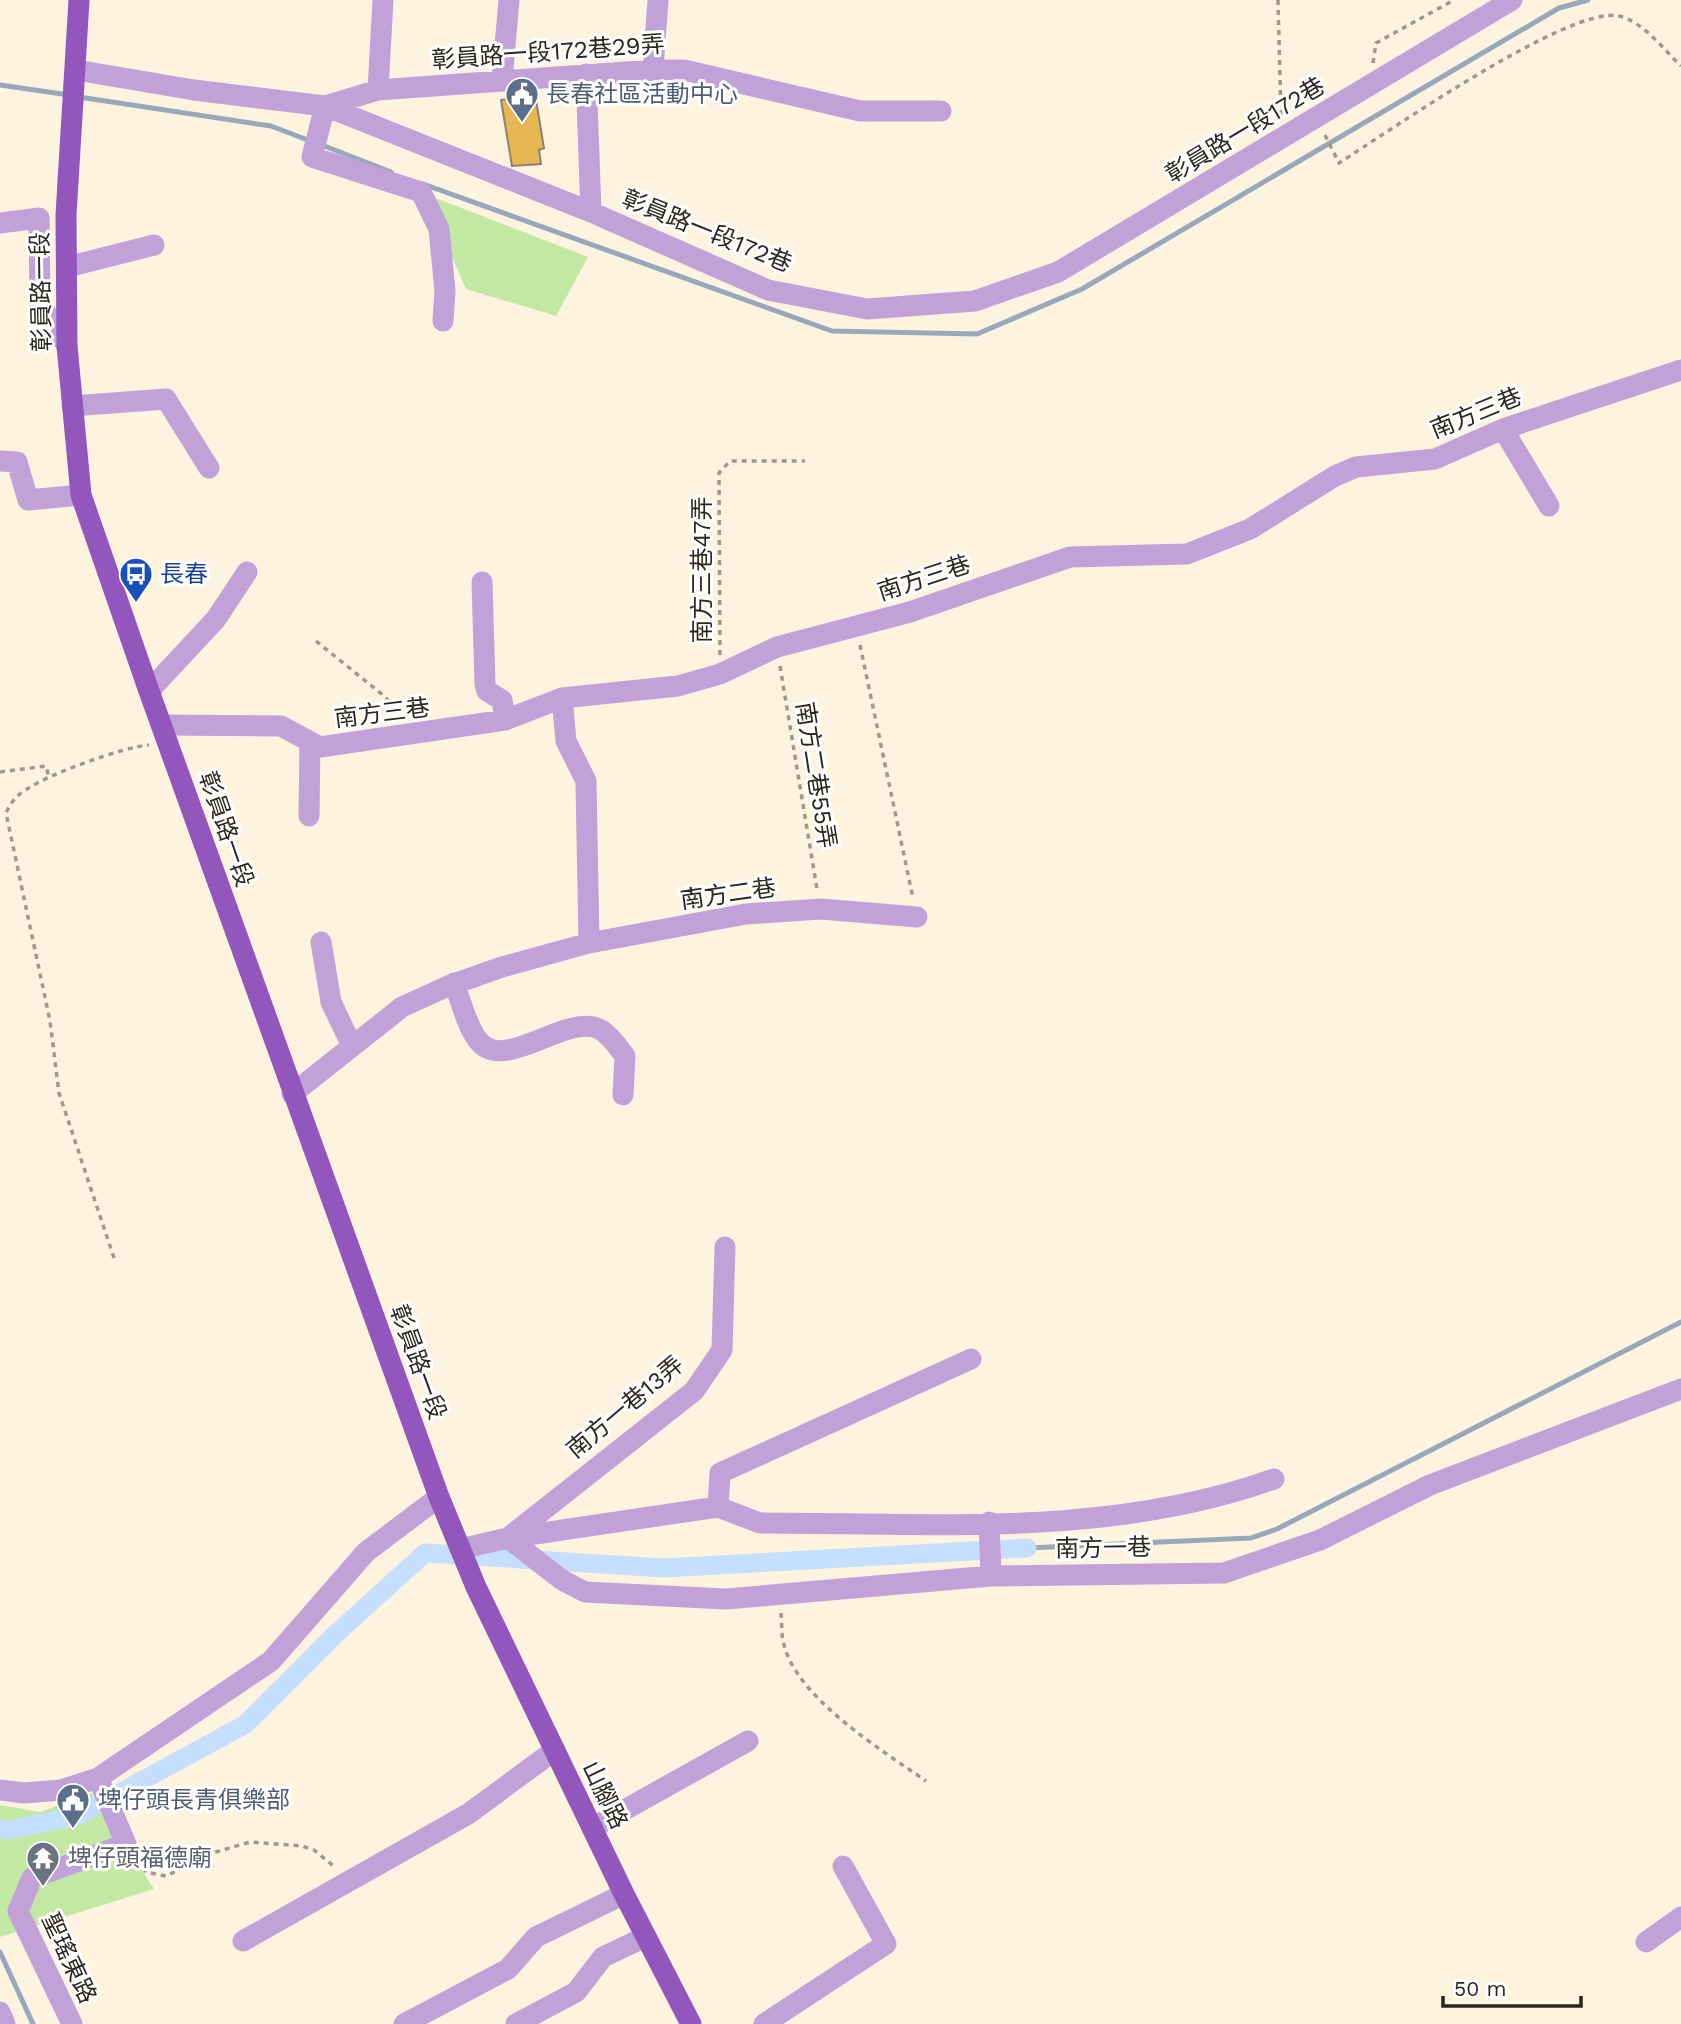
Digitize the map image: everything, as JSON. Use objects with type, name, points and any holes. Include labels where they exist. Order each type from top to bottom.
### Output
[{"type":"main road","points":[[75,77],[79,0]]},
{"type":"main road","name":"彰員路一段","points":[[75,77],[70,112],[67,346],[81,495],[292,1094],[439,1497],[459,1544]]},
{"type":"main road","name":"山腳路","points":[[459,1544],[476,1587],[592,1828],[691,2024]]},
{"type":"street","points":[[378,90],[383,0]]},
{"type":"street","points":[[502,80],[509,0]]},
{"type":"street","points":[[653,69],[658,0]]},
{"type":"street","name":"彰員路一段172巷","points":[[75,77],[325,106],[591,212],[768,290],[867,309],[975,301],[1058,272],[1512,0]]},
{"type":"street","name":"彰員路一段172巷29弄","points":[[325,106],[378,90],[653,69],[684,70],[860,111],[941,111]]},
{"type":"street","points":[[586,74],[591,212]]},
{"type":"street","points":[[325,106],[312,157],[421,192],[439,229],[445,291],[443,321]]},
{"type":"street","points":[[0,223],[39,218],[40,303],[67,346]]},
{"type":"street","points":[[67,267],[154,245]]},
{"type":"street","name":"南方三巷","points":[[165,734],[281,726],[320,747],[505,720],[562,698],[678,686],[720,674],[777,647],[910,612],[1070,557],[1187,554],[1251,529],[1335,476],[1356,467],[1436,459],[1503,429],[1681,370]]},
{"type":"street","points":[[72,406],[166,399],[209,468]]},
{"type":"street","points":[[1503,429],[1549,506]]},
{"type":"street","points":[[0,461],[17,462],[28,500],[81,495]]},
{"type":"street","points":[[149,691],[216,619],[247,572]]},
{"type":"street","points":[[482,582],[485,684],[487,691],[502,701],[505,720]]},
{"type":"street","points":[[562,698],[566,741],[586,781],[589,943]]},
{"type":"street","points":[[309,816],[310,742]]},
{"type":"street","name":"南方二巷","points":[[292,1094],[402,1007],[454,983],[589,943],[746,915],[821,909],[917,917]]},
{"type":"street","points":[[321,942],[331,1002],[352,1046]]},
{"type":"street","points":[[454,983],[477,1041],[493,1051],[510,1052],[554,1032],[580,1026],[596,1027],[611,1037],[625,1056],[623,1095]]},
{"type":"street","name":"南方一巷13弄","points":[[509,1538],[694,1391],[722,1350],[725,1247]]},
{"type":"street","points":[[718,1507],[720,1473],[971,1359]]},
{"type":"street","name":"南方一巷","points":[[509,1538],[541,1560],[562,1580],[585,1591],[726,1599],[992,1576],[1224,1573],[1320,1540],[1430,1485],[1681,1388]]},
{"type":"street","name":"南方一巷","points":[[459,1544],[718,1507],[760,1523],[1074,1521],[1177,1508],[1232,1494],[1274,1479]]},
{"type":"street","points":[[0,1790],[24,1793],[61,1790],[98,1778],[271,1661],[366,1552],[439,1497]]},
{"type":"street","points":[[989,1522],[992,1576]]},
{"type":"street","points":[[592,1828],[748,1741]]},
{"type":"street","points":[[243,1941],[468,1814],[555,1751]]},
{"type":"street","points":[[98,1778],[126,1844]]},
{"type":"street","name":"聖瑤東路","points":[[72,2024],[18,1911],[23,1894],[32,1878],[126,1844]]},
{"type":"street","points":[[764,2024],[886,1944],[844,1866]]},
{"type":"street","points":[[404,2024],[508,1969],[536,1937],[624,1894]]},
{"type":"street","points":[[1646,1942],[1681,1917]]},
{"type":"street","points":[[516,2024],[576,1992],[603,1957],[645,1937]]},
{"type":"street","points":[[0,2012],[5,2024]]},
{"type":"path","points":[[1278,0],[1281,115],[1288,135]]},
{"type":"path","points":[[1374,83],[1372,55],[1376,43],[1454,0]]},
{"type":"path","points":[[1317,118],[1339,163],[1549,34],[1601,15],[1621,16],[1646,32],[1681,66]]},
{"type":"path","name":"南方三巷47弄","points":[[720,674],[719,473],[730,461],[805,461]]},
{"type":"path","points":[[856,627],[917,917]]},
{"type":"path","points":[[316,641],[391,703],[397,737]]},
{"type":"path","name":"南方二巷55弄","points":[[777,647],[821,909]]},
{"type":"path","points":[[114,1258],[58,1093],[50,1021],[6,813],[11,801],[49,778],[165,734]]},
{"type":"path","points":[[0,772],[46,766],[49,778]]},
{"type":"path","points":[[779,1595],[784,1645],[822,1703],[857,1733],[926,1781]]},
{"type":"path","points":[[126,1844],[146,1872],[166,1876],[231,1846],[250,1842],[288,1843],[314,1850],[352,1881]]},
{"type":"green space","points":[[425,194],[588,257],[556,316],[466,289]]},
{"type":"green space","points":[[92,1793],[154,1889],[0,1937],[0,1805],[40,1812]]},
{"type":"building","name":"長春社區活動中心","points":[[535,94],[544,148],[539,150],[541,164],[512,166],[501,100]]},
{"type":"waterway","points":[[423,184],[832,331],[977,334],[1082,289],[1559,8],[1588,0]]},
{"type":"waterway","points":[[0,85],[69,95]]},
{"type":"waterway","points":[[79,97],[271,126],[313,142]]},
{"type":"waterway","points":[[322,145],[391,172]]},
{"type":"waterway","points":[[1027,1548],[1251,1538],[1277,1529],[1681,1322]]},
{"type":"waterway","points":[[0,1829],[7,1830],[77,1816],[246,1724],[339,1631],[425,1553],[664,1568],[1027,1548]]},
{"type":"waterway","points":[[0,1952],[33,2024]]},
{"type":"place","name":"長春社區活動中心","points":[[522,124]]},
{"type":"place","name":"長春","points":[[136,604]]},
{"type":"place","name":"埤仔頭長青俱樂部","points":[[73,1830]]},
{"type":"place","name":"埤仔頭福德廟","points":[[43,1888]]}]
